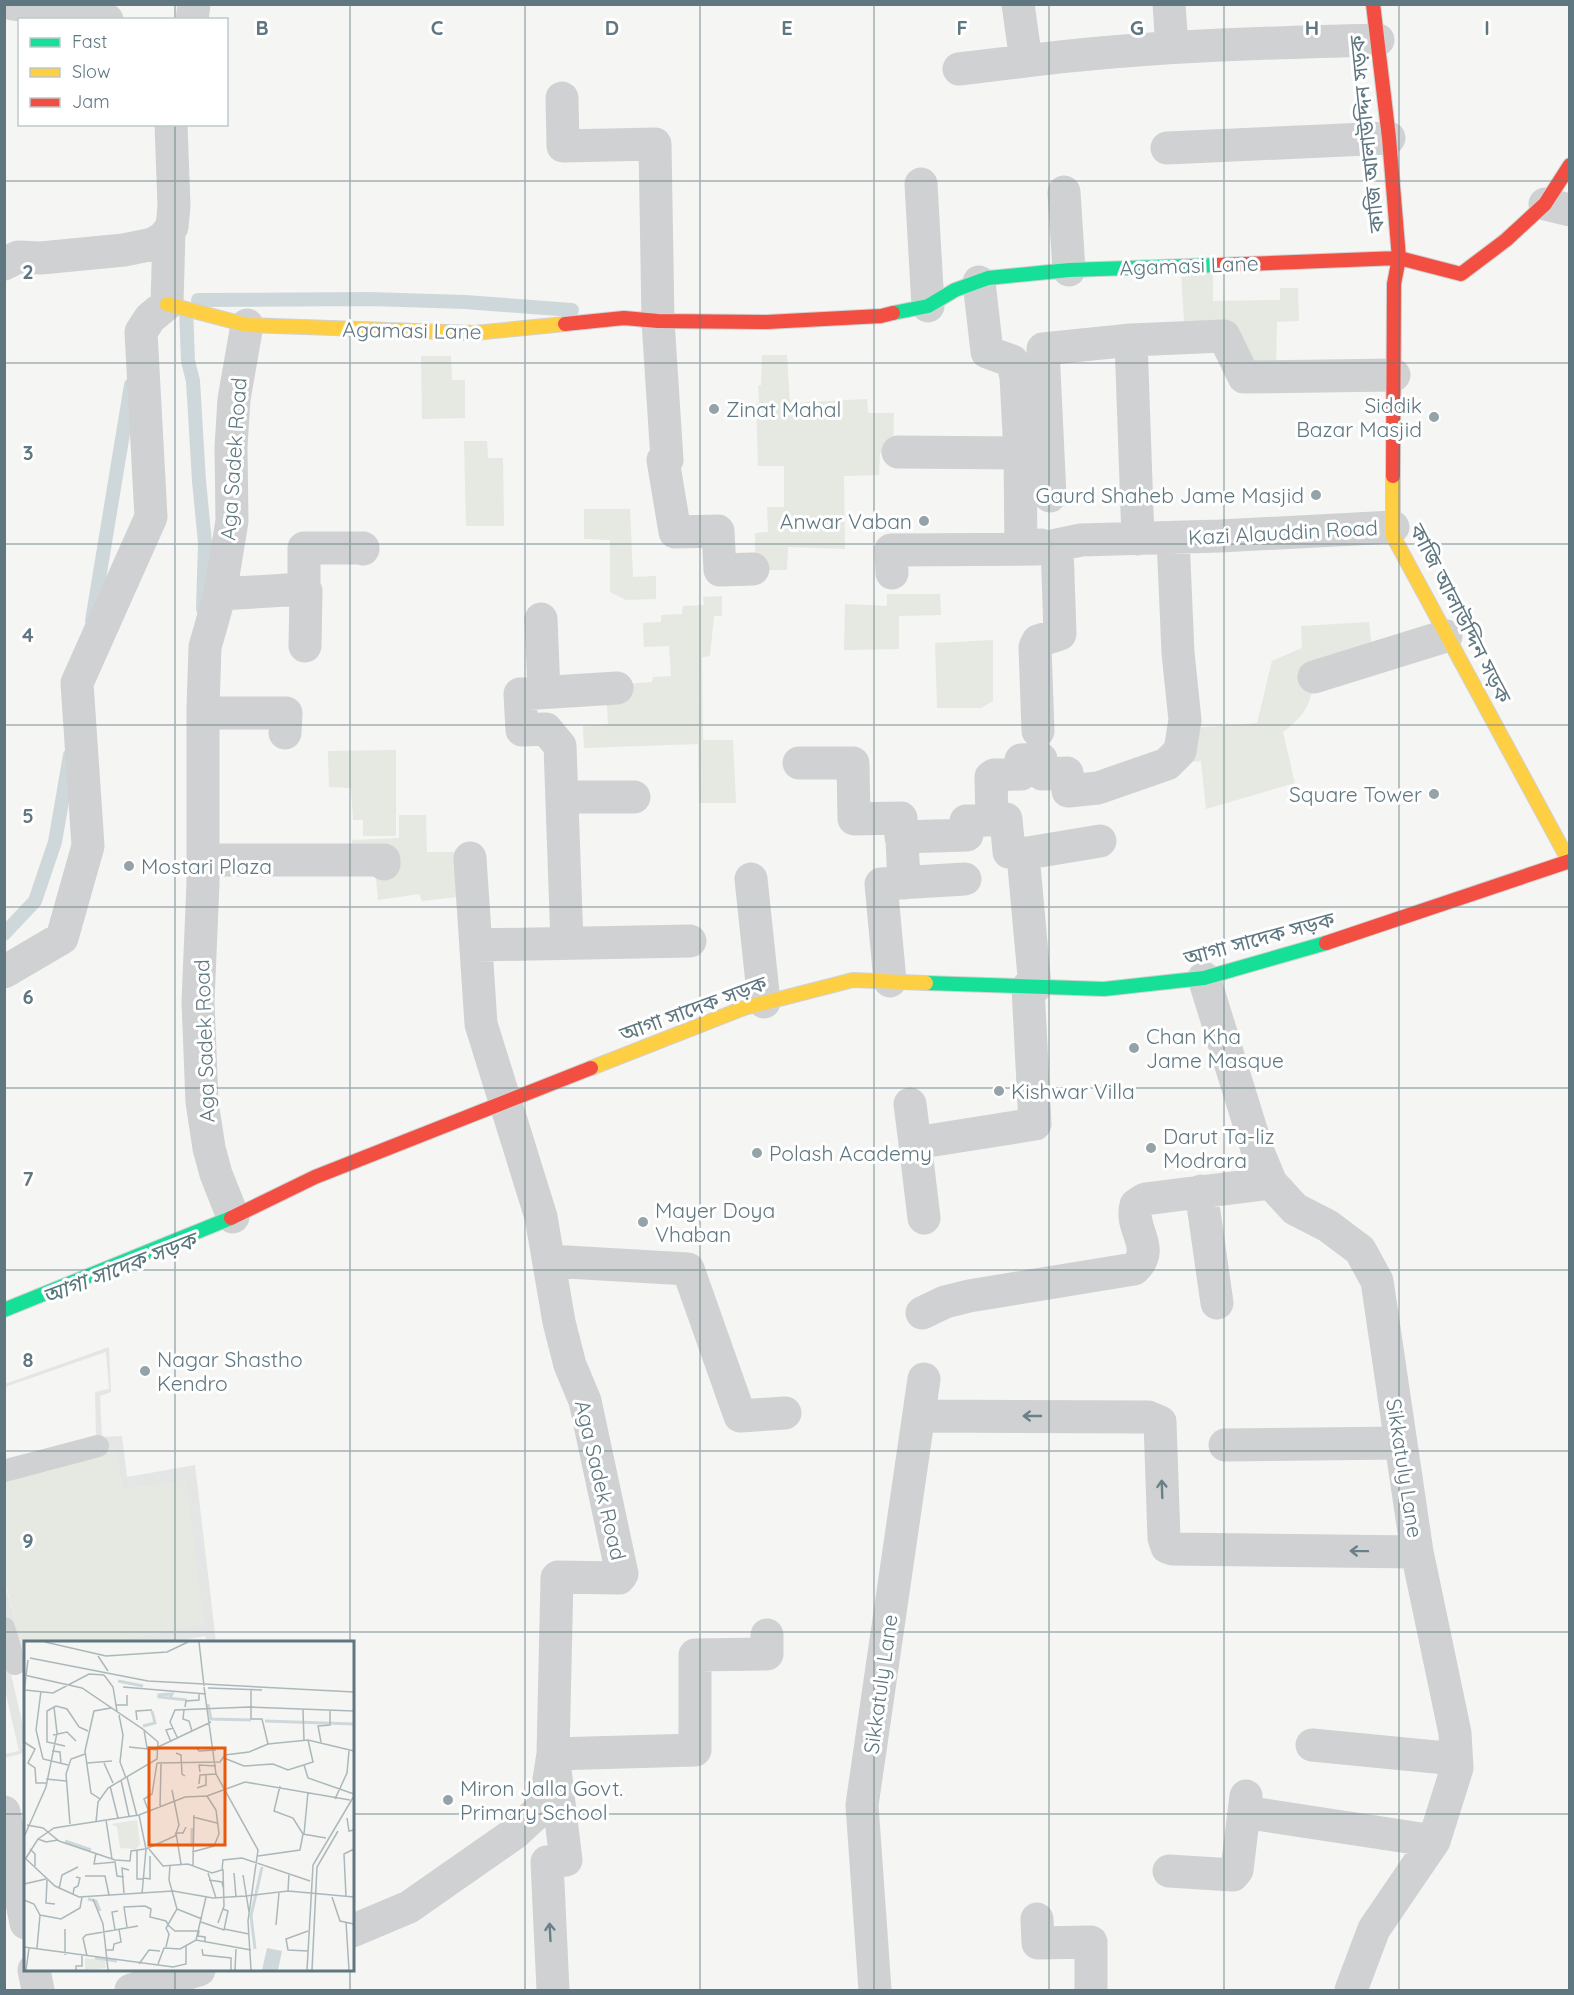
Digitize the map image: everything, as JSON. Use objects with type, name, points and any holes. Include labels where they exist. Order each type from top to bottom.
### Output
[{"type":"street","points":[[12,4],[97,15],[103,18]]},
{"type":"street","points":[[1018,4],[1026,61]]},
{"type":"street","points":[[1169,4],[1172,47]]},
{"type":"street","name":"কাজি আলাউদ্দিন সড়ক","points":[[1373,4],[1389,138],[1399,258],[1394,284],[1393,536],[1569,862]]},
{"type":"street","points":[[959,69],[1085,54],[1172,47],[1378,40]]},
{"type":"street","points":[[562,98],[562,146],[655,144],[658,321],[667,459],[663,459],[675,532],[718,531],[720,570],[753,569]]},
{"type":"street","points":[[4,972],[62,938],[88,846],[77,683],[151,517],[141,332],[150,318],[167,304],[169,232],[172,226],[174,206],[171,126]]},
{"type":"street","points":[[1167,148],[1389,138]]},
{"type":"street","points":[[1557,207],[1569,165]]},
{"type":"street","points":[[921,184],[928,306]]},
{"type":"street","points":[[1065,192],[1069,270]]},
{"type":"street","name":"Agamasi Lane","points":[[167,304],[247,325],[474,333],[624,318],[658,321],[767,322],[880,316],[928,306],[955,290],[988,278],[1069,270],[1399,258],[1461,274],[1506,240],[1557,207]]},
{"type":"street","points":[[4,264],[18,257],[41,258],[124,250],[153,244],[169,232]]},
{"type":"street","points":[[979,282],[987,352],[1012,362],[1016,376],[1022,549]]},
{"type":"street","name":"Aga Sadek Road","points":[[233,1217],[212,1156],[202,1102],[198,1002],[203,860],[205,647],[220,594],[232,521],[231,447],[234,399],[247,325]]},
{"type":"street","points":[[1050,496],[1043,349],[1131,340],[1224,336],[1244,377],[1394,375]]},
{"type":"street","points":[[1123,535],[1131,340]]},
{"type":"street","points":[[898,452],[1020,453]]},
{"type":"street","name":"Kazi Alauddin Road","points":[[892,573],[891,550],[1037,549],[1044,541],[1060,531],[1173,538],[1393,527]]},
{"type":"street","name":"Kazi Alauddin Road","points":[[1038,731],[1035,646],[1038,641],[1060,634],[1057,545],[1123,535]]},
{"type":"street","name":"Kazi Alauddin Road","points":[[992,820],[991,777],[1022,774],[1022,760],[1041,759],[1042,774],[1067,773],[1068,791],[1098,788],[1167,764],[1180,751],[1185,720],[1178,653],[1173,538]]},
{"type":"street","points":[[220,594],[304,590],[304,548],[363,549]]},
{"type":"street","points":[[541,619],[544,693]]},
{"type":"street","points":[[1314,677],[1446,636]]},
{"type":"street","points":[[567,943],[560,746],[546,729],[522,730],[520,694],[617,688]]},
{"type":"street","points":[[203,713],[286,713],[285,733]]},
{"type":"street","points":[[799,763],[854,763],[854,819],[901,818],[904,882]]},
{"type":"street","points":[[562,797],[634,796]]},
{"type":"street","points":[[901,837],[967,835],[966,821],[1006,819],[1008,851],[1019,853],[1100,841]]},
{"type":"street","points":[[915,1143],[1035,1124],[1031,987],[1023,855],[1019,853]]},
{"type":"street","name":"Aga Sadek Road","points":[[354,1929],[409,1907],[515,1833],[544,1805],[553,1754],[557,1578],[619,1578],[622,1574],[585,1401],[570,1365],[559,1322],[541,1216],[481,1023],[470,858]]},
{"type":"street","points":[[203,860],[384,860],[384,864]]},
{"type":"street","name":"আগা সাদেক সড়ক","points":[[5,1307],[233,1217],[315,1177],[764,1002],[853,980],[1104,989],[1204,978],[1327,943],[1569,862]]},
{"type":"street","points":[[751,879],[764,1002]]},
{"type":"street","points":[[890,981],[881,884],[965,879]]},
{"type":"street","points":[[476,945],[690,940]]},
{"type":"street","name":"Sikkatuly Lane","points":[[1204,978],[1257,1149],[1271,1183],[1295,1209],[1328,1226],[1360,1250],[1377,1281],[1417,1552],[1455,1733],[1457,1768],[1434,1841],[1374,1929],[1351,1990]]},
{"type":"street","points":[[910,1104],[924,1218]]},
{"type":"street","points":[[922,1313],[945,1302],[969,1296],[1134,1269],[1142,1262],[1144,1250],[1134,1213],[1136,1205],[1145,1199],[1271,1183]]},
{"type":"street","points":[[1201,1191],[1216,1303]]},
{"type":"street","points":[[549,1261],[687,1269],[740,1416],[785,1413]]},
{"type":"street","name":"Sikkatuly Lane","points":[[875,1990],[862,1805],[924,1379]]},
{"type":"street","points":[[919,1416],[1149,1417],[1155,1419],[1160,1422],[1164,1538],[1167,1547],[1173,1549],[1417,1552]]},
{"type":"street","points":[[1225,1445],[1401,1443]]},
{"type":"street","points":[[553,1990],[547,1862],[566,1860],[553,1754],[695,1750],[695,1655],[767,1654],[767,1635]]},
{"type":"street","points":[[1312,1745],[1456,1760]]},
{"type":"street","points":[[1169,1871],[1233,1875],[1237,1870],[1245,1804],[1434,1841]]},
{"type":"street","points":[[4,1812],[24,1913]]},
{"type":"street","points":[[1037,1919],[1038,1943],[1091,1942],[1091,1990]]},
{"type":"street","points":[[34,1971],[38,1990]]},
{"type":"street","points":[[131,1990],[196,1971]]},
{"type":"lane","points":[[4,1471],[98,1446]]},
{"type":"lane","points":[[4,1628],[15,1664]]},
{"type":"shaded area","points":[[1213,271],[1213,301],[1280,300],[1280,288],[1298,288],[1299,321],[1277,322],[1276,371],[1185,335],[1181,273]]},
{"type":"shaded area","points":[[762,355],[787,355],[790,403],[867,399],[868,413],[894,413],[893,453],[880,453],[879,475],[844,476],[845,549],[788,547],[787,570],[755,570],[755,533],[768,532],[767,507],[784,507],[784,466],[758,466],[756,404],[759,403],[758,386],[761,385]]},
{"type":"shaded area","points":[[421,356],[451,356],[452,380],[465,380],[465,418],[422,419]]},
{"type":"shaded area","points":[[464,441],[487,441],[488,458],[503,458],[504,526],[466,526]]},
{"type":"shaded area","points":[[584,509],[630,509],[633,577],[656,576],[656,599],[626,600],[610,592],[610,540],[584,539]]},
{"type":"shaded area","points":[[887,594],[940,594],[941,615],[899,616],[899,649],[844,650],[845,604],[887,606]]},
{"type":"shaded area","points":[[722,596],[722,616],[714,616],[710,656],[702,657],[703,740],[733,740],[736,803],[699,803],[698,744],[584,748],[583,726],[608,724],[606,685],[652,682],[653,677],[671,676],[669,646],[644,647],[643,623],[661,622],[661,615],[682,614],[683,606],[704,605],[703,597]]},
{"type":"shaded area","points":[[1369,622],[1373,658],[1315,674],[1312,693],[1303,714],[1283,732],[1295,783],[1206,809],[1201,761],[1176,763],[1192,728],[1257,723],[1272,661],[1302,648],[1301,626]]},
{"type":"shaded area","points":[[993,640],[993,701],[981,708],[937,708],[935,643]]},
{"type":"shaded area","points":[[396,750],[396,836],[363,836],[363,820],[353,820],[351,788],[329,787],[328,751]]},
{"type":"shaded area","points":[[399,815],[426,815],[427,852],[465,852],[466,896],[422,901],[419,894],[378,900],[375,868],[352,855],[352,840],[399,838]]},
{"type":"shaded area","points":[[109,1347],[111,1392],[100,1396],[102,1437],[122,1436],[127,1477],[195,1465],[216,1641],[207,1641],[205,1636],[178,1641],[116,1641],[204,1623],[123,1489],[114,1447],[5,1477],[4,1459],[96,1436],[95,1392],[109,1389],[106,1352],[5,1387],[5,1384]]},
{"type":"shaded area","points":[[114,1447],[123,1489],[186,1480],[204,1623],[116,1641],[24,1641],[24,1657],[5,1581],[4,1477]]},
{"type":"shaded area","points":[[4,1581],[24,1653],[24,1670],[11,1674],[24,1730],[24,1742],[21,1744],[24,1753],[5,1758],[5,1754],[19,1751],[5,1690]]},
{"type":"waterway","points":[[198,300],[369,299],[465,302],[572,310]]},
{"type":"waterway","points":[[186,309],[188,361],[193,381],[205,543],[203,609]]},
{"type":"waterway","points":[[92,621],[131,385]]},
{"type":"waterway","points":[[4,934],[35,901],[55,842],[70,755]]},
{"type":"traffic: fast","points":[[893,313],[928,306],[955,290],[988,278],[1069,270],[1219,265]]},
{"type":"traffic: fast","points":[[926,983],[1104,989],[1204,978],[1326,943]]},
{"type":"traffic: fast","points":[[4,1310],[231,1218]]},
{"type":"traffic: slow","points":[[167,304],[247,325],[474,333],[565,324]]},
{"type":"traffic: slow","points":[[1393,476],[1393,536],[1570,863]]},
{"type":"traffic: slow","points":[[591,1068],[744,1008],[853,980],[926,983]]},
{"type":"traffic: jam","points":[[1373,4],[1389,138],[1399,258],[1394,284],[1393,476]]},
{"type":"traffic: jam","points":[[1219,265],[1399,258],[1461,274],[1506,240],[1545,204],[1570,165]]},
{"type":"traffic: jam","points":[[565,324],[624,318],[658,321],[767,322],[881,316],[893,313]]},
{"type":"traffic: jam","points":[[1326,943],[1570,861]]},
{"type":"traffic: jam","points":[[231,1218],[315,1177],[591,1068]]},
{"type":"place","name":"Zinat Mahal","points":[[714,409]]},
{"type":"place","name":"Siddik Bazar Masjid","points":[[1434,417]]},
{"type":"place","name":"Gaurd Shaheb Jame Masjid","points":[[1316,495]]},
{"type":"place","name":"Anwar Vaban","points":[[924,521]]},
{"type":"place","name":"Square Tower","points":[[1434,794]]},
{"type":"place","name":"Mostari Plaza","points":[[129,866]]},
{"type":"place","name":"Chan Kha Jame Masque","points":[[1134,1048]]},
{"type":"place","name":"Kishwar Villa","points":[[999,1091]]},
{"type":"place","name":"Darut Ta-liz Modrara","points":[[1151,1148]]},
{"type":"place","name":"Polash Academy","points":[[757,1153]]},
{"type":"place","name":"Mayer Doya Vhaban","points":[[643,1222]]},
{"type":"place","name":"Nagar Shastho Kendro","points":[[145,1371]]},
{"type":"place","name":"Miron Jalla Govt. Primary School","points":[[448,1800]]}]
